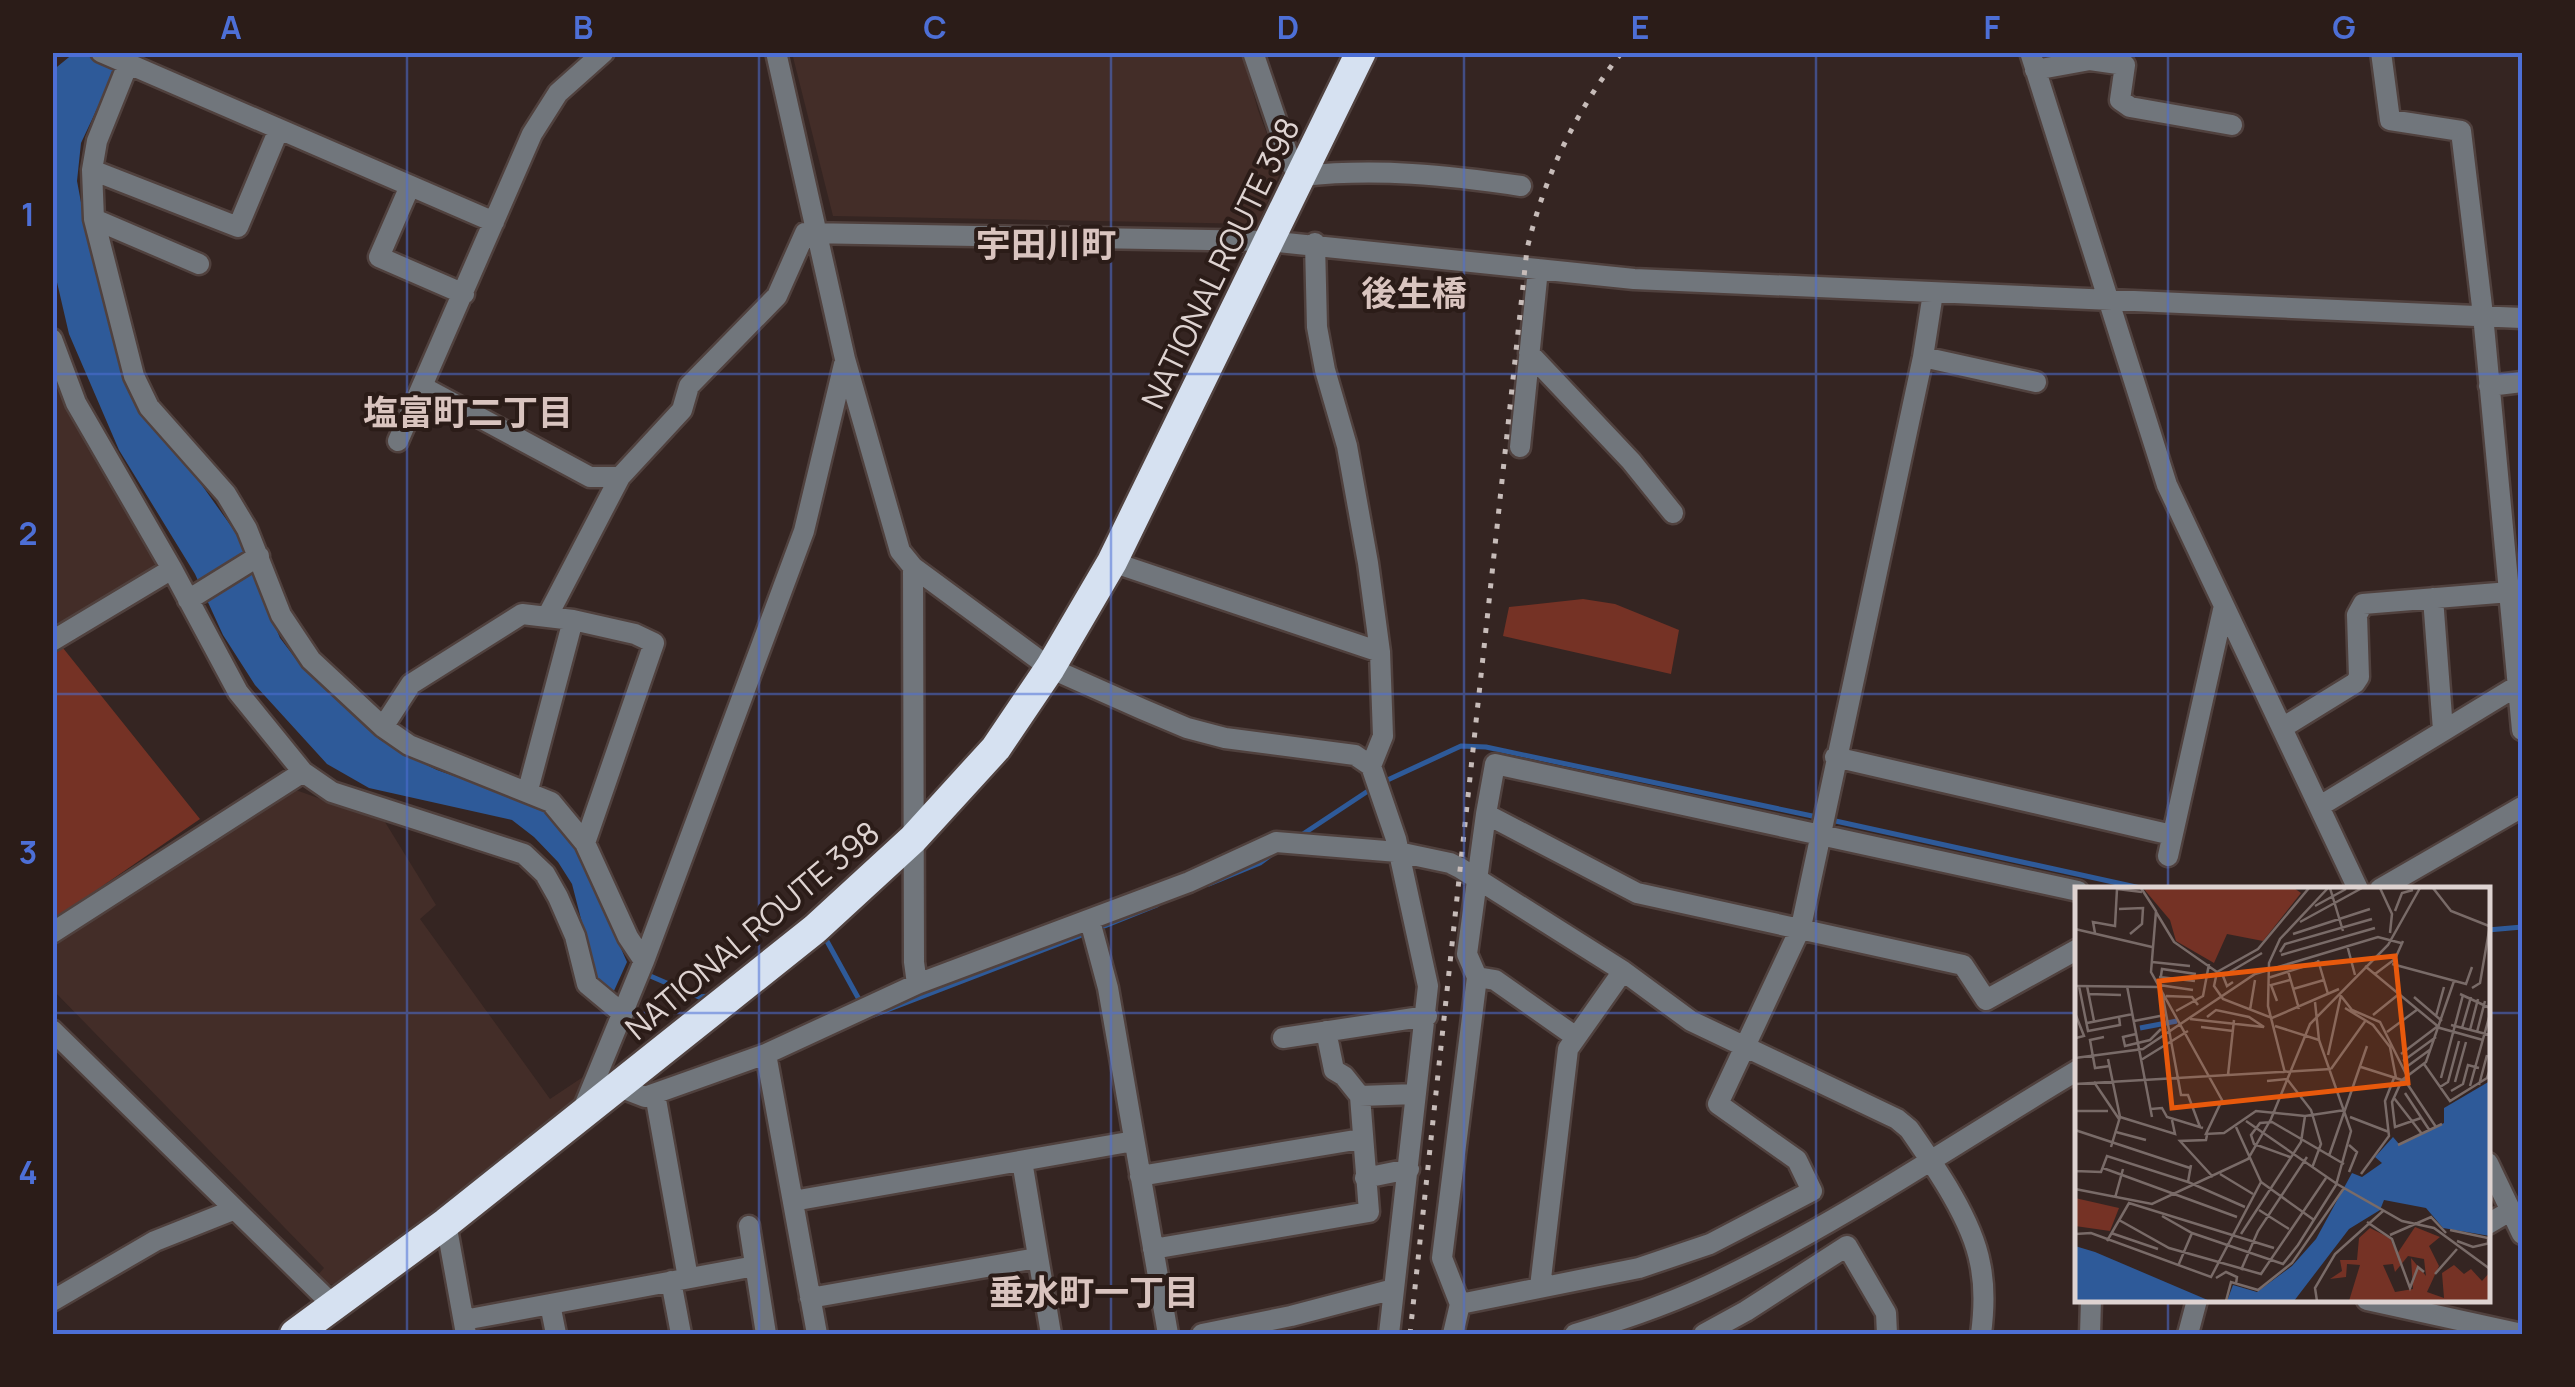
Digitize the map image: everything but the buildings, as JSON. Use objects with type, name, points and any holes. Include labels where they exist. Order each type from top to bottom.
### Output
[{"type":"highway","name":"NATIONAL ROUTE 398","points":[[295,1334],[446,1223],[818,926],[913,839],[996,748],[1050,668],[1112,562],[1362,52]]},
{"type":"street","points":[[398,442],[532,134],[558,93],[604,52]]},
{"type":"street","points":[[776,52],[845,359],[900,551],[913,567],[1050,668],[1186,728],[1226,738],[1356,754],[1375,778],[1398,852],[1428,986],[1389,1334]]},
{"type":"street","points":[[1253,52],[1290,164],[1302,176],[1403,171],[1521,186]]},
{"type":"street","points":[[2381,52],[2390,120],[2461,131],[2488,386],[2514,550],[2510,592],[2522,730]]},
{"type":"street","points":[[494,222],[130,60],[97,141],[92,170],[94,219],[134,376],[149,406],[226,494],[259,556],[281,616],[311,660],[383,727],[409,745],[551,802],[585,843],[628,937],[644,961]]},
{"type":"street","points":[[2232,125],[2130,108],[2120,100],[2125,65],[2090,60],[2032,61],[2166,485],[2357,887]]},
{"type":"street","points":[[92,170],[238,227],[279,129]]},
{"type":"street","points":[[410,186],[378,257],[464,294]]},
{"type":"street","points":[[94,219],[199,264]]},
{"type":"street","points":[[548,615],[620,477],[682,410],[689,386],[777,296],[805,234],[1268,240],[1634,279],[2522,318]]},
{"type":"street","points":[[1315,243],[1317,328],[1347,446],[1380,652],[1382,736],[1375,778]]},
{"type":"street","points":[[1520,447],[1538,269]]},
{"type":"street","points":[[1460,1304],[1640,1268],[1710,1244],[1812,1190],[1797,1160],[1718,1104],[1801,927],[1923,357],[1933,293]]},
{"type":"street","points":[[52,339],[76,403],[238,692],[303,772],[332,792],[524,854],[545,874],[558,898],[575,936],[588,984],[623,1014]]},
{"type":"street","points":[[1529,353],[1631,461],[1673,513]]},
{"type":"street","points":[[1923,357],[2036,382]]},
{"type":"street","points":[[580,1116],[644,961],[804,532],[845,359]]},
{"type":"street","points":[[2488,386],[2522,382]]},
{"type":"street","points":[[422,387],[590,477],[620,477]]},
{"type":"street","points":[[188,600],[259,556]]},
{"type":"street","points":[[1112,562],[1380,652]]},
{"type":"street","points":[[913,567],[917,984]]},
{"type":"street","points":[[52,641],[172,569]]},
{"type":"street","points":[[2282,728],[2360,677],[2357,615],[2363,604],[2510,592]]},
{"type":"street","points":[[2432,598],[2443,730]]},
{"type":"street","points":[[2168,856],[2223,610]]},
{"type":"street","points":[[383,727],[411,684],[522,614],[573,620],[654,642],[585,843]]},
{"type":"street","points":[[528,790],[573,620]]},
{"type":"street","points":[[2320,806],[2519,684]]},
{"type":"street","points":[[1835,757],[2172,834]]},
{"type":"street","points":[[1453,1334],[1460,1304],[1442,1258],[1477,977],[1468,954],[1476,877],[1495,764],[2075,890]]},
{"type":"street","points":[[52,932],[303,772]]},
{"type":"street","points":[[2385,887],[2522,807]]},
{"type":"street","points":[[1486,814],[1637,893],[1963,965],[1986,1000],[2075,951]]},
{"type":"street","points":[[619,1087],[645,1097],[766,1054],[917,984],[1092,928],[1276,842],[1398,852],[1450,863],[1476,877],[1624,971],[1690,1021],[1909,1128],[1961,1215],[1980,1260],[1984,1305],[1981,1334]]},
{"type":"street","points":[[1092,928],[1168,1334]]},
{"type":"street","points":[[1540,1287],[1564,1062],[1576,1037],[1624,971]]},
{"type":"street","points":[[1477,977],[1495,980],[1576,1037]]},
{"type":"street","points":[[1283,1038],[1427,1016]]},
{"type":"street","points":[[52,1030],[334,1306]]},
{"type":"street","points":[[1153,1249],[1368,1212],[1360,1096],[1334,1070],[1326,1031]]},
{"type":"street","points":[[766,1054],[817,1334]]},
{"type":"street","points":[[1575,1334],[1623,1320],[1726,1277],[1845,1211],[2075,1072]]},
{"type":"street","points":[[655,1094],[680,1280],[680,1334]]},
{"type":"street","points":[[1360,1096],[1416,1094]]},
{"type":"street","points":[[1140,1176],[1361,1140]]},
{"type":"street","points":[[793,1201],[1134,1141]]},
{"type":"street","points":[[1022,1160],[1052,1334]]},
{"type":"street","points":[[2490,1166],[2522,1234]]},
{"type":"street","points":[[1365,1178],[1409,1169]]},
{"type":"street","points":[[52,1301],[155,1241],[234,1210]]},
{"type":"street","points":[[2490,1223],[2510,1211]]},
{"type":"street","points":[[446,1223],[465,1327],[550,1304],[754,1266]]},
{"type":"street","points":[[748,1226],[766,1334]]},
{"type":"street","points":[[1704,1334],[1746,1312],[1847,1246],[1886,1312],[1888,1334]]},
{"type":"street","points":[[810,1298],[1036,1258]]},
{"type":"street","points":[[1202,1334],[1292,1316],[1394,1289]]},
{"type":"street","points":[[2090,1334],[2091,1302]]},
{"type":"street","points":[[2188,1334],[2196,1302]]},
{"type":"street","points":[[2375,1302],[2493,1332],[2522,1334]]},
{"type":"street","points":[[550,1304],[556,1334]]},
{"type":"shaded area","points":[[792,53],[1242,53],[1281,171],[1258,224],[833,216]]},
{"type":"shaded area","points":[[52,367],[67,410],[159,567],[52,629]]},
{"type":"shaded area","points":[[1583,599],[1615,604],[1679,630],[1671,674],[1503,636],[1509,607]]},
{"type":"shaded area","points":[[63,648],[200,819],[53,920],[52,654]]},
{"type":"shaded area","points":[[293,789],[385,822],[436,905],[420,919],[550,1099],[589,1073],[573,1111],[340,1286],[323,1283],[316,1277],[324,1268],[53,990],[53,945]]},
{"type":"water","points":[[74,53],[123,53],[81,143],[77,181],[86,229],[129,383],[251,554],[280,638],[302,667],[379,739],[437,770],[529,802],[547,813],[578,852],[627,962],[613,993],[597,981],[572,884],[534,837],[512,820],[369,788],[327,764],[255,685],[223,635],[195,574],[119,450],[69,334],[53,265],[52,71]]},
{"type":"waterway","points":[[1381,783],[1461,746],[1486,747],[1817,817]]},
{"type":"waterway","points":[[1297,838],[1371,789]]},
{"type":"waterway","points":[[1831,820],[2136,887]]},
{"type":"waterway","points":[[1209,884],[1260,863],[1275,852]]},
{"type":"waterway","points":[[1097,929],[1157,905]]},
{"type":"waterway","points":[[2490,930],[2522,927]]},
{"type":"waterway","points":[[874,1015],[1087,933]]},
{"type":"waterway","points":[[823,934],[861,1003]]},
{"type":"waterway","points":[[648,975],[699,997],[709,996]]},
{"type":"railway","points":[[1410,1334],[1527,249],[1543,195],[1564,145],[1622,52]]},
{"type":"district","name":"宇田川町","points":[[1046,244]]},
{"type":"district","name":"後生橋","points":[[1414,293]]},
{"type":"district","name":"塩富町二丁目","points":[[468,412]]},
{"type":"district","name":"垂水町一丁目","points":[[1094,1292]]}]
